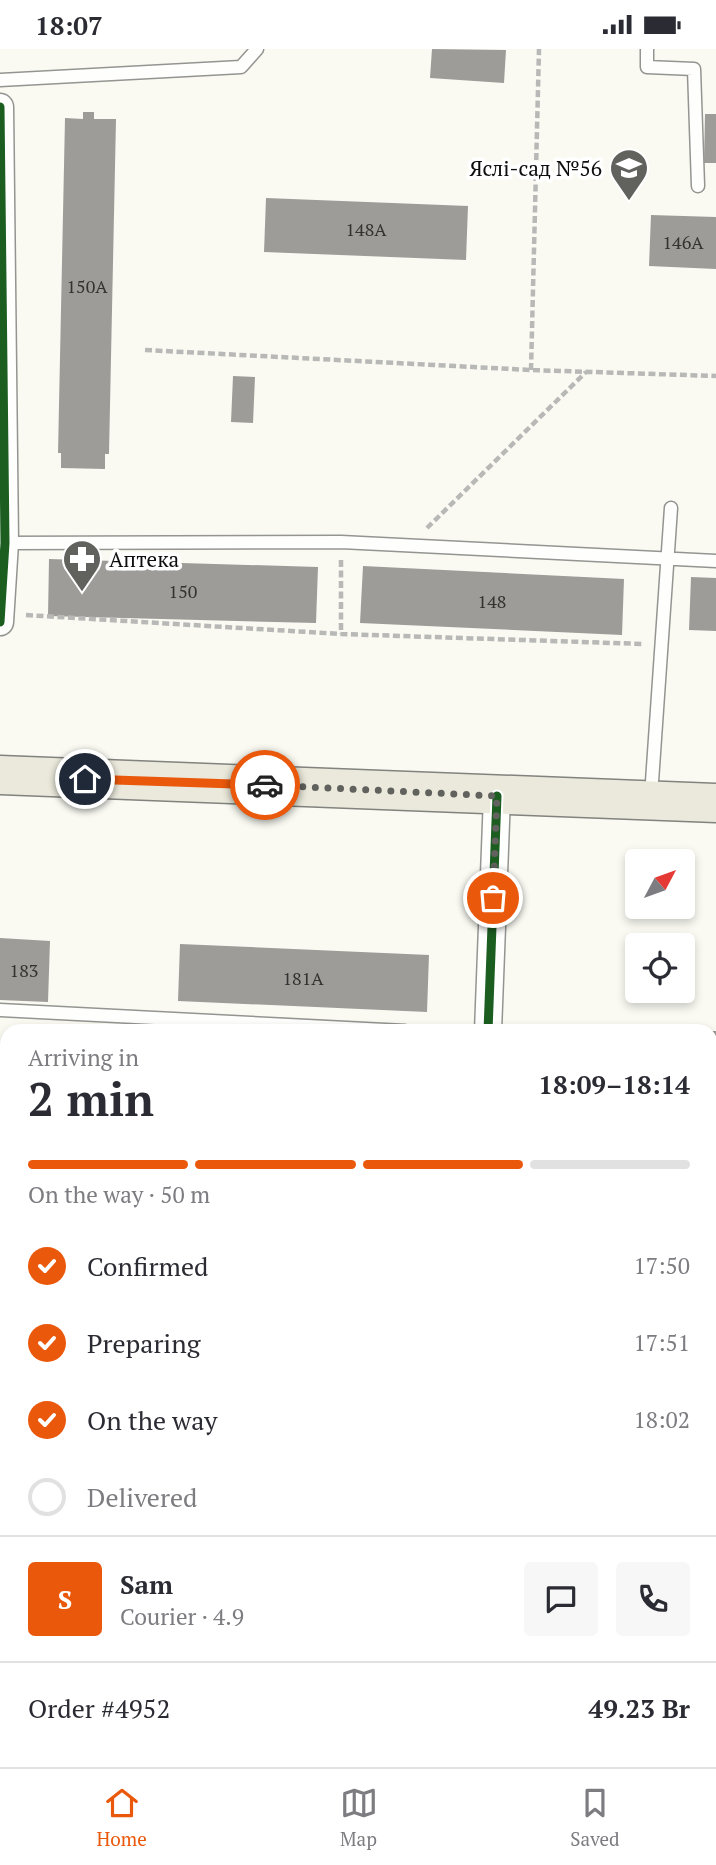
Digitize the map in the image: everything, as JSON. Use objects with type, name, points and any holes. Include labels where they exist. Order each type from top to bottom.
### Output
[{"type":"main road","points":[[0,775],[716,803]]},
{"type":"street","points":[[0,107],[5,543],[0,622]]},
{"type":"street","points":[[488,1024],[497,796]]},
{"type":"lane","points":[[0,79],[241,67],[257,49]]},
{"type":"lane","points":[[647,49],[647,67],[694,69],[698,186]]},
{"type":"lane","points":[[650,800],[671,508]]},
{"type":"lane","points":[[5,543],[341,542],[716,561]]},
{"type":"lane","points":[[0,1010],[270,1024]]},
{"type":"path","points":[[531,370],[539,49]]},
{"type":"path","points":[[145,350],[531,370],[716,376]]},
{"type":"path","points":[[409,545],[586,372]]},
{"type":"path","points":[[341,542],[341,634]]},
{"type":"path","points":[[1,614],[341,634],[662,645]]},
{"type":"building","points":[[432,49],[506,50],[504,83],[430,78]]},
{"type":"building","points":[[83,112],[94,112],[94,119],[116,119],[109,454],[105,454],[105,469],[61,468],[61,453],[58,453],[65,118],[83,119]]},
{"type":"building","points":[[705,114],[716,114],[716,163],[704,163]]},
{"type":"building","points":[[266,198],[468,206],[466,260],[264,252]]},
{"type":"building","points":[[651,215],[716,217],[716,269],[649,266]]},
{"type":"building","points":[[233,376],[255,377],[253,423],[231,422]]},
{"type":"building","points":[[49,559],[318,567],[316,623],[48,616]]},
{"type":"building","points":[[363,566],[624,579],[622,635],[360,623]]},
{"type":"building","points":[[691,577],[716,578],[716,631],[689,630]]},
{"type":"building","points":[[0,938],[50,941],[48,1002],[0,1000]]},
{"type":"building","points":[[180,944],[429,955],[427,1012],[178,1001]]},
{"type":"cycle path","points":[[0,107],[5,543],[0,622]]},
{"type":"cycle path","points":[[488,1024],[497,796]]},
{"type":"way so far","points":[[265,785],[497,796],[493,898]]},
{"type":"place","name":"Яслі-сад №56","points":[[629,202]]},
{"type":"place","name":"Аптека","points":[[82,593]]},
{"type":"route","points":[[85,779],[265,785]]}]
